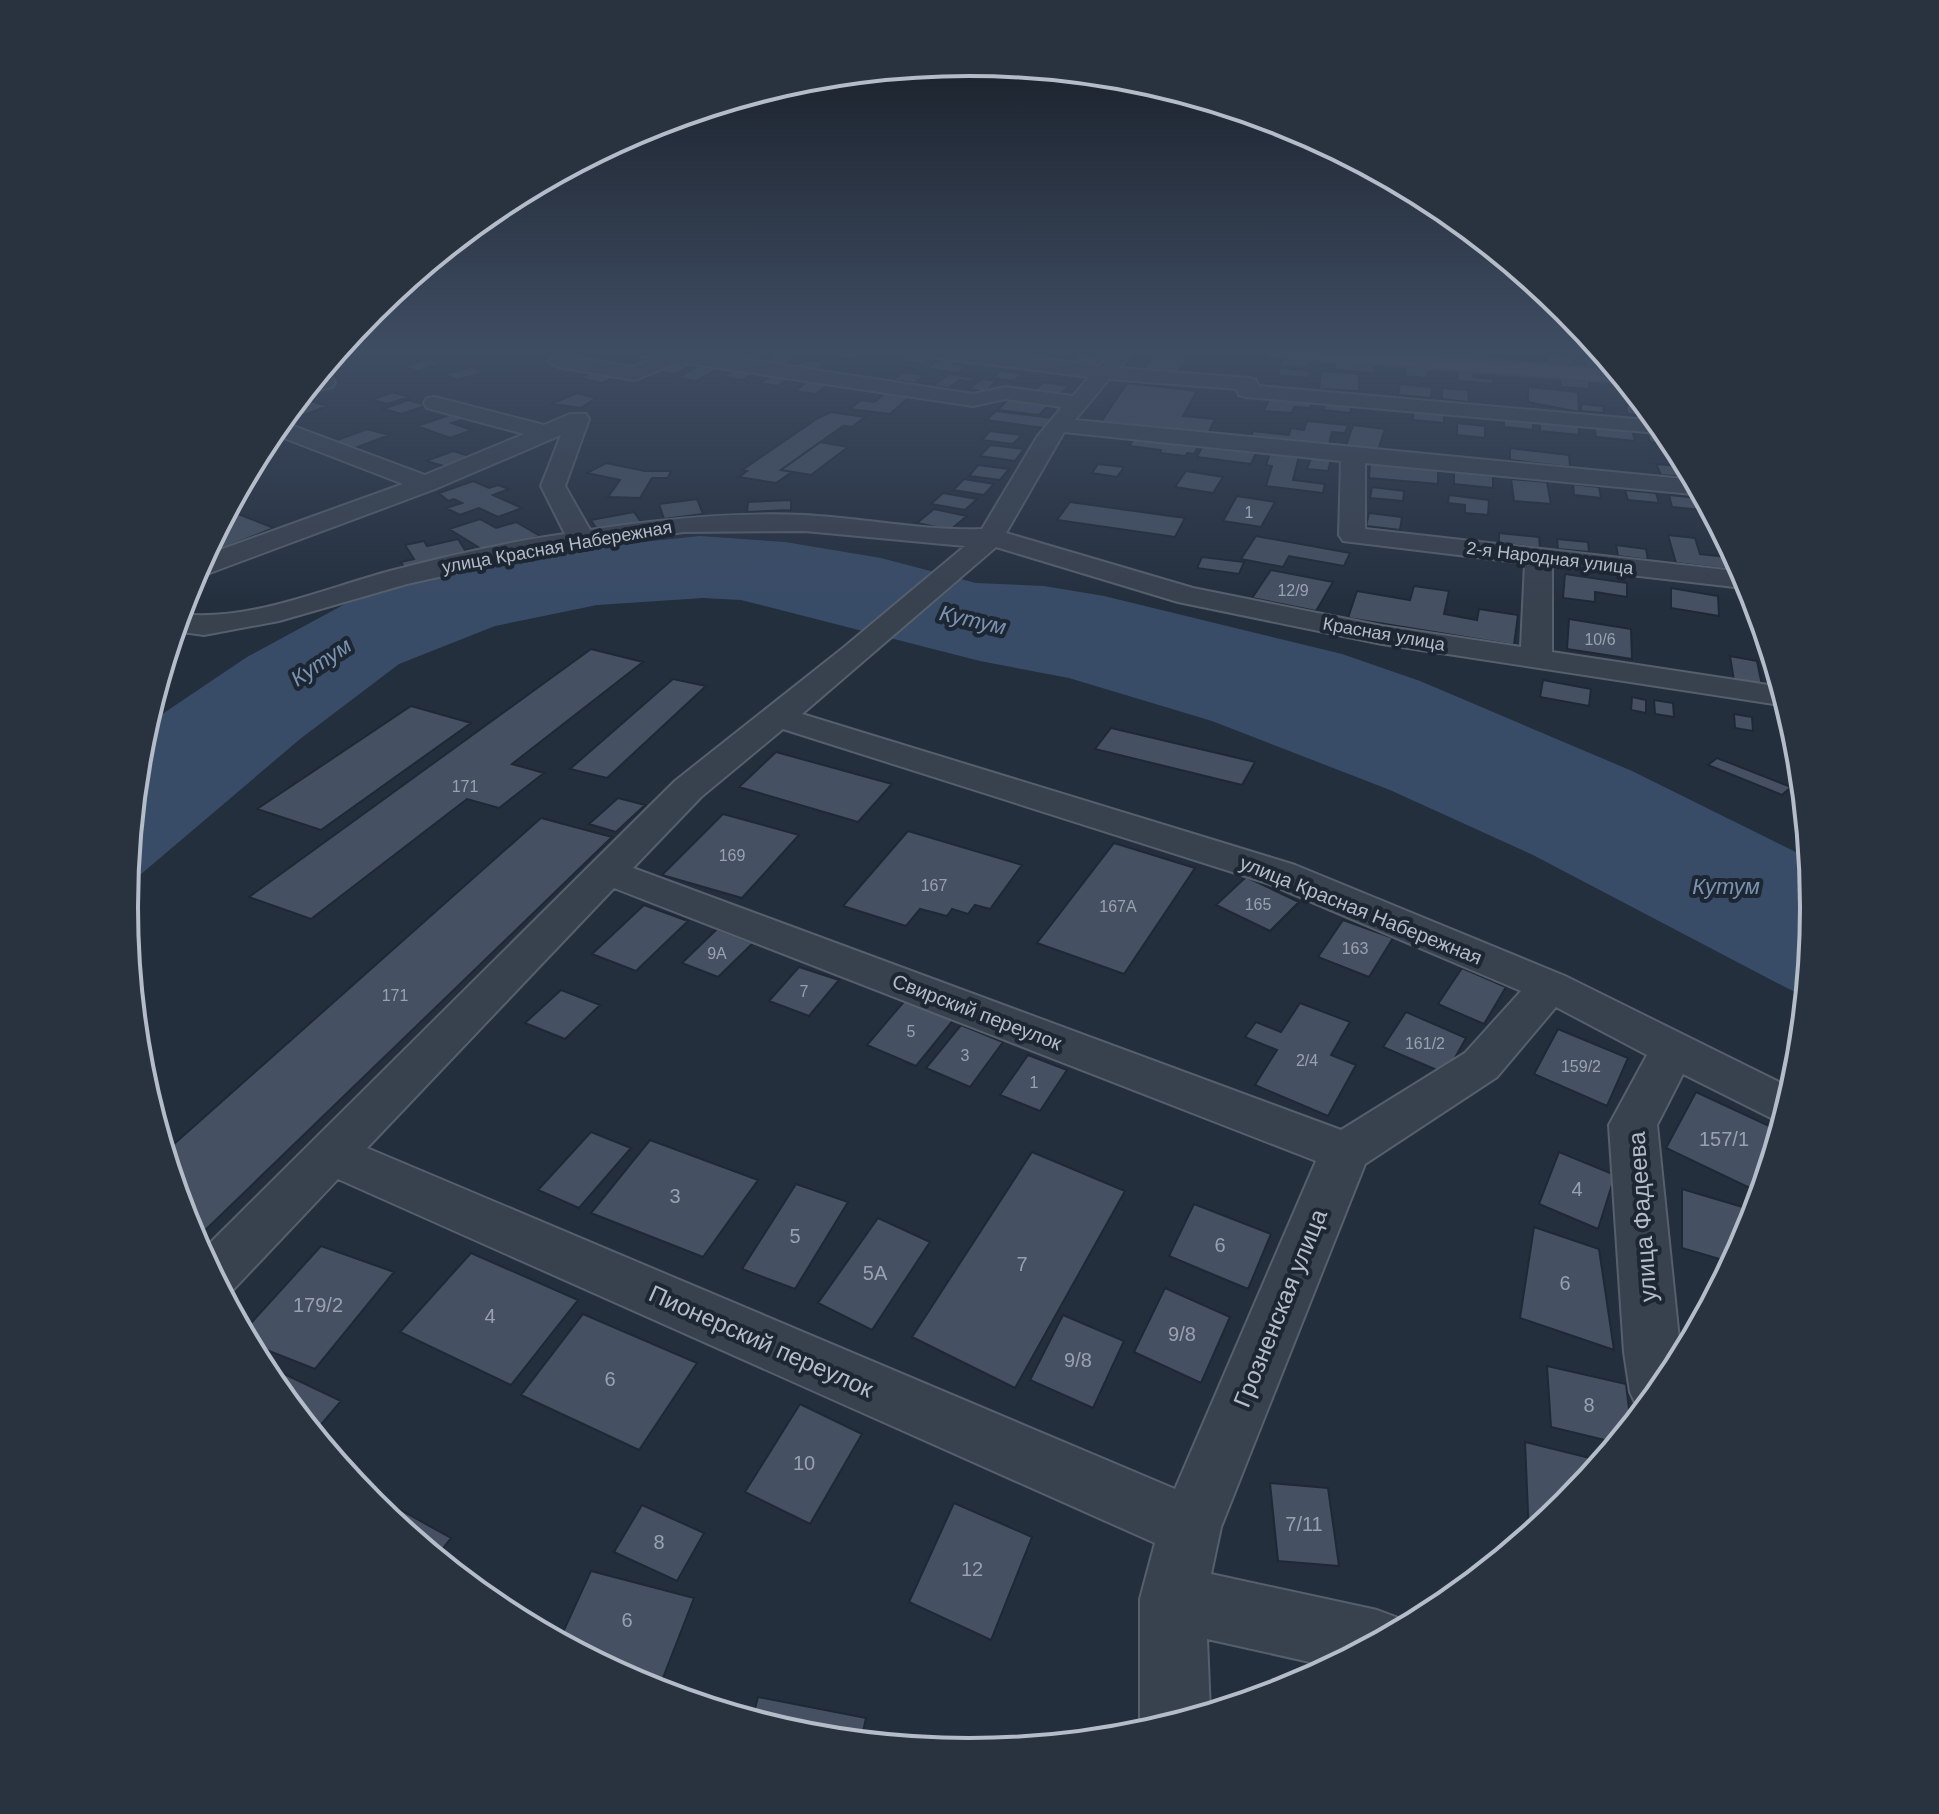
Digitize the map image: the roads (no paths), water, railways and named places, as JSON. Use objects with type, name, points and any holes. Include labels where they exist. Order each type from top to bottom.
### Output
[{"type":"street","points":[[296,435],[426,484]]},
{"type":"street","points":[[214,562],[426,484],[542,435]]},
{"type":"street","points":[[572,435],[553,486],[582,540]]},
{"type":"street","points":[[221,1267],[688,789],[854,655],[991,537],[1052,435]]},
{"type":"street","points":[[1147,435],[1686,487]]},
{"type":"street","points":[[1224,443],[1227,435]]},
{"type":"street","name":"2-я Народная улица","points":[[1353,456],[1352,535],[1733,579]]},
{"type":"street","name":"улица Красная Набережная","points":[[189,624],[204,626],[279,612],[401,577],[582,540],[683,524],[790,523],[948,538],[991,537]]},
{"type":"street","name":"Красная улица","points":[[991,537],[1188,596],[1382,635],[1773,695]]},
{"type":"street","points":[[1536,660],[1539,556]]},
{"type":"street","name":"улица Красная Набережная","points":[[778,717],[1281,874],[1550,986],[1777,1102]]},
{"type":"street","name":"Свирский переулок","points":[[608,872],[1345,1152]]},
{"type":"street","points":[[1345,1152],[1481,1065],[1550,986]]},
{"type":"street","name":"улица Фадеева","points":[[1656,1375],[1633,1125],[1672,1051]]},
{"type":"street","name":"Грозненская улица","points":[[1175,1712],[1173,1599],[1190,1527],[1345,1152]]},
{"type":"street","name":"Пионерский переулок","points":[[331,1154],[1190,1527]]},
{"type":"street","points":[[1173,1599],[1361,1640]]},
{"type":"water","name":"Кутум","points":[[700,536],[785,542],[881,558],[976,583],[1044,586],[1104,596],[1342,654],[1420,681],[1632,771],[1799,854],[1799,961],[1796,992],[1533,855],[1390,790],[1212,721],[1069,678],[980,661],[741,600],[703,598],[597,605],[495,626],[399,664],[300,739],[139,876],[146,799],[161,715],[247,657],[345,604],[458,570],[575,549]]}]
